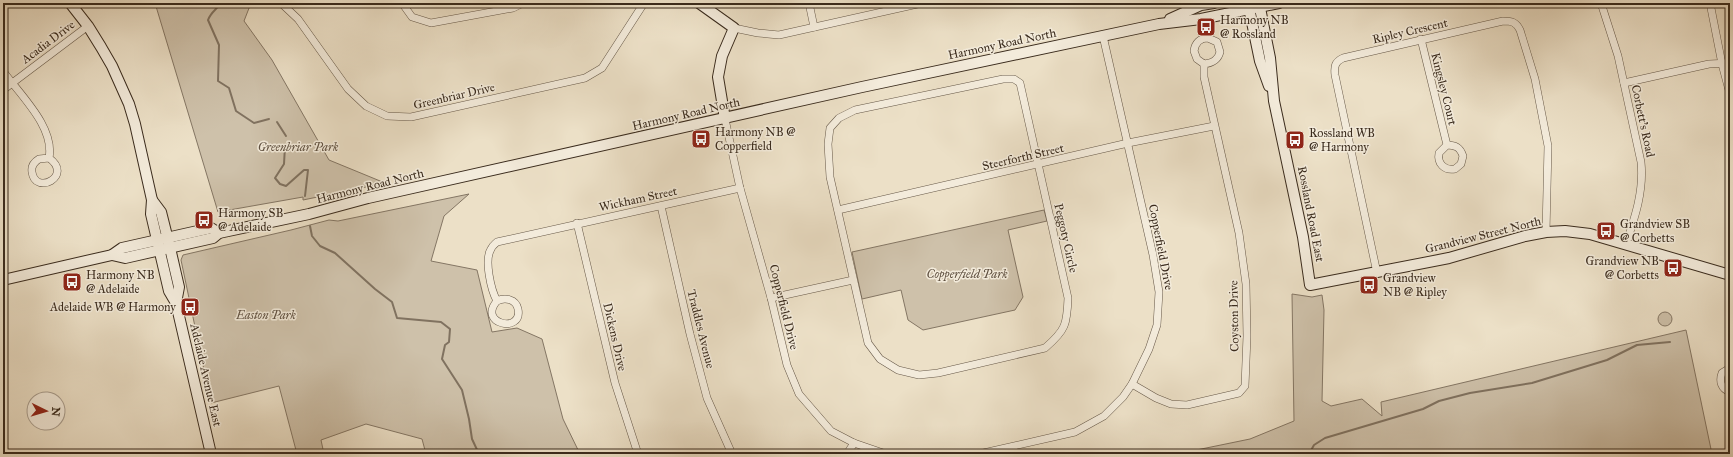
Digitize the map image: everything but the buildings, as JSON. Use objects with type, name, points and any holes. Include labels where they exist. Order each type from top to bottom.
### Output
[{"type":"main road","name":"Adelaide Avenue East","points":[[70,3],[88,26],[112,66],[129,104],[152,200],[151,214],[156,239],[169,291],[176,303],[211,454]]},
{"type":"main road","points":[[699,3],[734,28],[722,56],[718,77],[725,119]]},
{"type":"main road","name":"Harmony Road North","points":[[1159,24],[1201,5],[1214,3]]},
{"type":"main road","name":"Harmony Road North","points":[[112,255],[124,258],[213,238],[219,233],[309,214],[390,193],[725,119],[1159,24],[1201,19],[1254,5],[1279,3]]},
{"type":"main road","name":"Rossland Road East","points":[[1254,5],[1270,58],[1274,101],[1303,236],[1310,285]]},
{"type":"main road","name":"Adelaide Avenue East","points":[[152,200],[161,212],[170,248],[179,287],[176,303]]},
{"type":"main road","name":"Harmony Road North","points":[[3,280],[112,255],[122,248],[156,239],[211,228],[219,233]]},
{"type":"main road","name":"Grandview Street North","points":[[1310,285],[1449,258],[1525,236],[1546,232],[1584,233],[1730,275]]},
{"type":"street","name":"Greenbriar Drive","points":[[281,3],[298,19],[348,89],[366,106],[387,116],[411,117],[584,78],[602,68],[644,3]]},
{"type":"street","points":[[402,3],[412,17],[431,22],[514,8],[522,3]]},
{"type":"street","points":[[809,3],[814,27]]},
{"type":"street","points":[[734,28],[758,33],[780,34],[900,5],[922,3]]},
{"type":"street","name":"Corbett's Road","points":[[1601,3],[1618,56],[1641,162],[1642,174],[1640,199],[1626,244]]},
{"type":"street","points":[[1710,3],[1722,64],[1730,94]]},
{"type":"street","name":"Ripley Crescent","points":[[1377,273],[1334,70],[1338,60],[1343,58],[1421,39],[1503,21],[1510,21],[1516,24],[1520,30],[1535,79],[1548,146],[1546,232]]},
{"type":"street","name":"Acadia Drive","points":[[3,90],[88,26]]},
{"type":"street","name":"Copperfield Drive","points":[[979,454],[1075,432],[1104,416],[1123,397],[1132,384],[1149,349],[1157,325],[1159,292],[1128,143],[1103,36]]},
{"type":"street","name":"Kingsley Court","points":[[1421,39],[1447,145]]},
{"type":"street","points":[[1624,83],[1709,64],[1730,63]]},
{"type":"street","name":"Coyston Drive","points":[[1132,384],[1156,398],[1171,404],[1187,405],[1238,394],[1244,386],[1247,336],[1246,284],[1238,233],[1204,77],[1204,64]]},
{"type":"street","points":[[3,71],[43,124],[50,140],[49,158]]},
{"type":"street","name":"Peggoty Circle","points":[[1004,79],[1014,79],[1020,83],[1038,165],[1068,298],[1067,321],[1058,337],[1045,348],[938,373],[919,375],[898,370],[880,359],[868,343],[830,177],[828,144],[830,128],[839,118],[855,110],[1004,79]]},
{"type":"street","name":"Copperfield Drive","points":[[725,119],[740,188],[771,298],[787,365],[799,394],[831,430],[854,443],[886,454]]},
{"type":"street","name":"Steerforth Street","points":[[838,210],[1128,143],[1214,126]]},
{"type":"street","name":"Wickham Street","points":[[497,301],[493,294],[488,263],[490,249],[497,242],[740,188]]},
{"type":"street","name":"Traddles Avenue","points":[[661,206],[690,334],[707,398],[732,454]]},
{"type":"street","name":"Dickens Drive","points":[[577,223],[615,383],[638,454]]},
{"type":"street","points":[[771,298],[853,280]]},
{"type":"street","points":[[1730,368],[1722,373],[1720,381],[1724,389],[1730,392]]},
{"type":"street","points":[[847,454],[854,443]]},
{"type":"green space","name":"Greenbriar Park","points":[[155,3],[251,3],[244,21],[272,60],[329,160],[385,183],[303,200],[303,197],[218,212]]},
{"type":"green space","name":"Easton Park","points":[[469,194],[444,216],[431,261],[477,270],[492,332],[517,328],[542,339],[563,419],[580,454],[426,454],[422,439],[366,424],[321,440],[324,454],[297,454],[279,386],[211,403],[181,260],[183,255],[329,220],[338,221]]},
{"type":"green space","name":"Copperfield Park","points":[[1044,210],[1047,221],[1008,230],[1023,297],[1015,310],[923,330],[908,320],[901,290],[862,299],[852,252]]},
{"type":"green space","points":[[1292,294],[1312,297],[1322,295],[1324,310],[1322,401],[1331,406],[1362,399],[1382,416],[1381,402],[1686,330],[1712,454],[1177,454],[1250,439],[1294,421]]},
{"type":"green space","points":[[1665,312],[1670,314],[1672,319],[1670,324],[1665,326],[1660,324],[1658,319],[1660,314]]},
{"type":"waterway","points":[[221,3],[208,20],[219,45],[218,81],[229,88],[236,111],[254,123],[269,119]]},
{"type":"waterway","points":[[277,122],[286,136]]},
{"type":"waterway","points":[[285,146],[284,164],[275,178],[280,184],[286,186],[304,170],[308,170],[305,196]]},
{"type":"waterway","points":[[310,226],[312,236],[320,246],[335,253],[375,289],[392,302],[397,318],[441,322],[450,329],[449,342],[445,345],[442,359],[462,390],[472,439],[479,454]]},
{"type":"waterway","points":[[1309,454],[1314,445],[1325,438],[1423,409],[1439,401],[1470,393],[1532,383],[1607,360],[1637,345],[1670,342]]},
{"type":"place","name":"Harmony NB @ Rossland","points":[[1206,27]]},
{"type":"place","name":"Harmony NB @ Copperfield","points":[[701,139]]},
{"type":"place","name":"Rossland WB @ Harmony","points":[[1295,140]]},
{"type":"place","name":"Harmony SB @ Adelaide","points":[[204,220]]},
{"type":"place","name":"Grandview SB @ Corbetts","points":[[1606,231]]},
{"type":"place","name":"Grandview NB @ Corbetts","points":[[1673,268]]},
{"type":"place","name":"Harmony NB @ Adelaide","points":[[72,282]]},
{"type":"place","name":"Grandview NB @ Ripley","points":[[1369,285]]},
{"type":"place","name":"Adelaide WB @ Harmony","points":[[190,307]]}]
